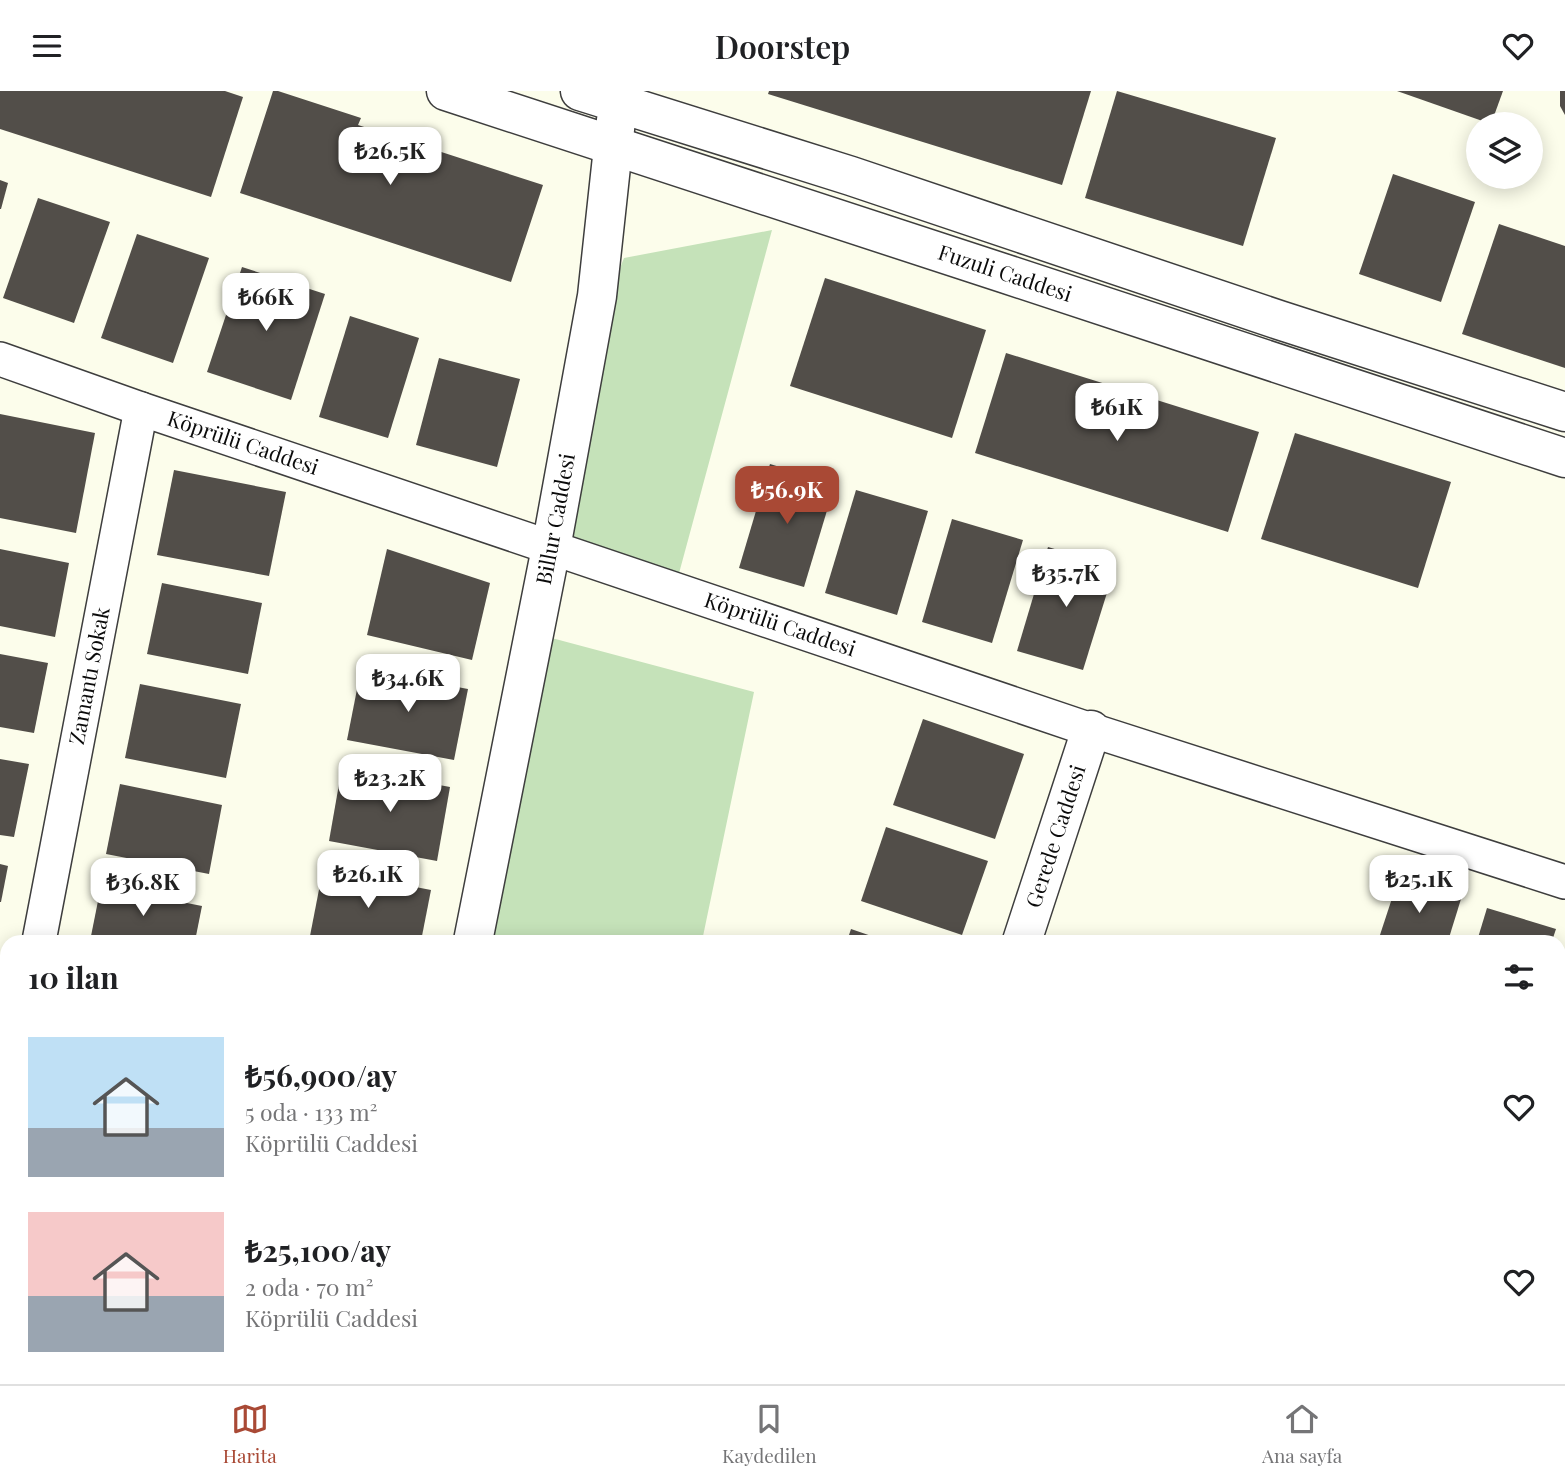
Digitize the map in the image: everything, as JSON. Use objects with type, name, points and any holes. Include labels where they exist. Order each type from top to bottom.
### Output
[{"type":"street","name":"Fuzuli Caddesi","points":[[446,91],[1565,458]]},
{"type":"street","name":"Fuzuli Caddesi","points":[[580,91],[618,97],[1279,320],[1565,412]]},
{"type":"street","name":"Billur Caddesi","points":[[474,935],[551,548],[597,296],[618,97]]},
{"type":"street","name":"Köprülü Caddesi","points":[[0,359],[1091,730],[1565,881]]},
{"type":"street","name":"Zamantı Sokak","points":[[40,935],[141,409]]},
{"type":"street","name":"Gerede Caddesi","points":[[1024,935],[1091,730]]},
{"type":"green space","points":[[772,230],[678,577],[555,540],[600,318],[624,258]]},
{"type":"green space","points":[[533,633],[754,692],[703,935],[473,935]]},
{"type":"building","points":[[0,91],[225,91],[243,97],[211,197],[0,129]]},
{"type":"building","points":[[273,91],[361,118],[358,125],[543,185],[511,282],[240,193]]},
{"type":"building","points":[[769,91],[1091,91],[1062,185],[768,94]]},
{"type":"building","points":[[1117,91],[1276,138],[1243,246],[1085,198]]},
{"type":"building","points":[[1397,91],[1503,91],[1495,112],[1466,112],[1466,115]]},
{"type":"building","points":[[1560,91],[1565,91],[1565,115],[1560,106]]},
{"type":"building","points":[[1393,174],[1475,202],[1441,302],[1359,274]]},
{"type":"building","points":[[0,180],[8,183],[1,209],[0,209]]},
{"type":"building","points":[[38,198],[110,222],[74,323],[3,298]]},
{"type":"building","points":[[1499,224],[1565,246],[1565,368],[1462,334]]},
{"type":"building","points":[[137,234],[209,258],[173,363],[101,338]]},
{"type":"building","points":[[242,267],[325,294],[291,400],[207,372]]},
{"type":"building","points":[[825,278],[986,330],[952,438],[790,386]]},
{"type":"building","points":[[350,316],[419,338],[388,438],[319,417]]},
{"type":"building","points":[[1006,353],[1259,432],[1228,532],[975,453]]},
{"type":"building","points":[[439,358],[520,379],[497,467],[416,445]]},
{"type":"building","points":[[0,414],[95,433],[76,533],[0,518]]},
{"type":"building","points":[[1295,433],[1451,482],[1418,588],[1261,539]]},
{"type":"building","points":[[770,464],[835,484],[804,587],[739,568]]},
{"type":"building","points":[[174,470],[286,492],[269,576],[157,555]]},
{"type":"building","points":[[856,490],[928,511],[897,615],[825,593]]},
{"type":"building","points":[[952,519],[1023,540],[992,643],[922,622]]},
{"type":"building","points":[[1048,547],[1115,567],[1083,670],[1017,651]]},
{"type":"building","points":[[0,549],[69,563],[55,637],[0,626]]},
{"type":"building","points":[[387,549],[490,583],[472,660],[367,635]]},
{"type":"building","points":[[162,583],[262,603],[248,674],[147,654]]},
{"type":"building","points":[[0,654],[48,663],[34,733],[0,727]]},
{"type":"building","points":[[361,669],[468,689],[454,760],[347,740]]},
{"type":"building","points":[[140,684],[241,704],[226,778],[125,758]]},
{"type":"building","points":[[923,719],[1024,754],[995,839],[893,805]]},
{"type":"building","points":[[0,759],[29,764],[14,837],[0,835]]},
{"type":"building","points":[[342,767],[450,787],[437,861],[329,841]]},
{"type":"building","points":[[120,784],[222,805],[209,874],[106,854]]},
{"type":"building","points":[[886,827],[988,861],[962,935],[861,901]]},
{"type":"building","points":[[0,864],[8,866],[1,902],[0,902]]},
{"type":"building","points":[[323,869],[431,890],[422,935],[310,935]]},
{"type":"building","points":[[1398,880],[1461,899],[1450,935],[1380,935]]},
{"type":"building","points":[[101,886],[202,906],[196,935],[91,935]]},
{"type":"building","points":[[1487,908],[1556,929],[1554,935],[1479,935]]},
{"type":"building","points":[[851,929],[868,935],[849,935]]}]
